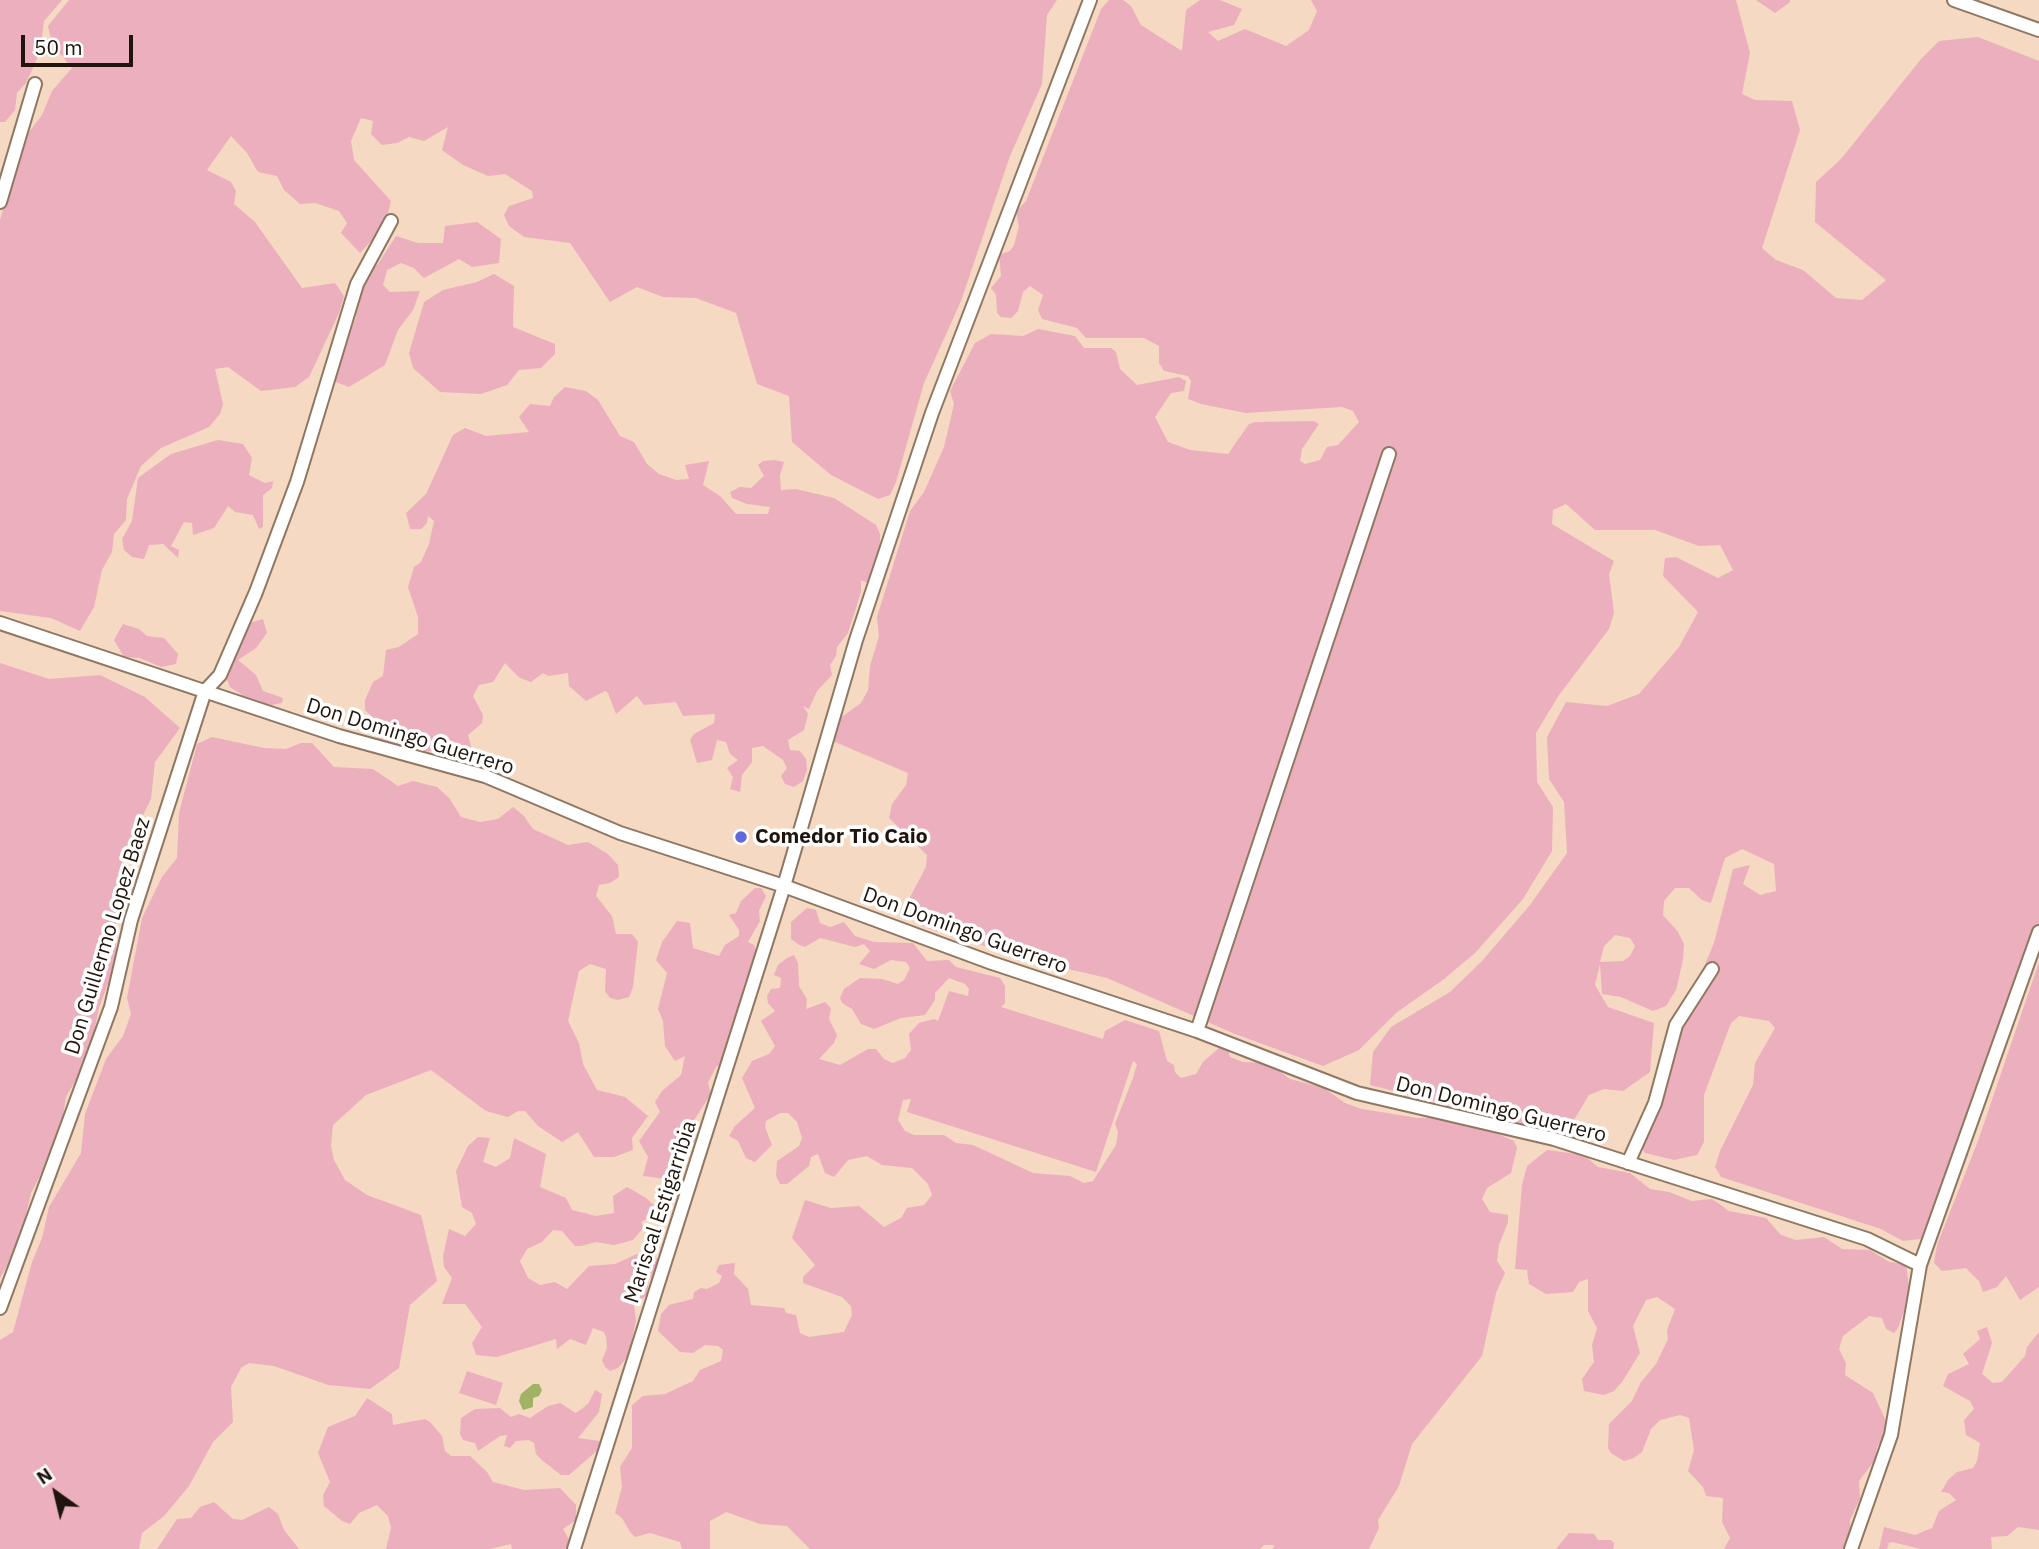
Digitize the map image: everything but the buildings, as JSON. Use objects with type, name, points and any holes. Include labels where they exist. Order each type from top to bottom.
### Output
[{"type":"street","name":"Mariscal Estigarribia","points":[[574,1549],[784,887],[856,640],[932,413],[1090,0]]},
{"type":"street","points":[[1954,0],[2039,30]]},
{"type":"street","points":[[0,202],[35,85]]},
{"type":"street","name":"Don Guillermo Lopez Baez","points":[[0,1308],[111,1007],[131,920],[205,691],[220,675],[256,592],[297,482],[356,284],[391,221]]},
{"type":"street","points":[[1197,1031],[1389,454]]},
{"type":"street","name":"Don Domingo Guerrero","points":[[0,623],[339,736],[485,776],[620,833],[784,887],[992,963],[1197,1031],[1357,1093],[1554,1139],[1867,1239],[1920,1265]]},
{"type":"street","points":[[1851,1549],[1891,1435],[1920,1265],[2039,932]]},
{"type":"street","points":[[1628,1163],[1655,1103],[1676,1025],[1712,969]]},
{"type":"shaded area","points":[[0,0],[62,0],[44,21],[40,52],[26,83],[17,93],[15,110],[5,122],[0,122]]},
{"type":"shaded area","points":[[69,0],[1057,0],[1047,15],[1042,84],[1010,156],[961,301],[924,383],[896,482],[890,495],[878,499],[831,475],[792,442],[789,396],[757,384],[736,313],[696,298],[663,297],[637,287],[610,302],[570,243],[524,237],[509,226],[504,215],[509,206],[533,198],[532,191],[505,174],[488,176],[463,165],[442,150],[448,127],[424,141],[409,137],[397,143],[382,145],[371,134],[373,121],[361,118],[351,141],[354,160],[391,201],[387,217],[360,253],[341,233],[347,223],[339,211],[315,203],[300,204],[284,190],[277,176],[258,172],[247,153],[231,136],[207,170],[231,182],[236,191],[234,204],[255,222],[302,288],[335,283],[344,296],[339,313],[309,377],[295,387],[261,391],[228,367],[215,369],[223,404],[220,414],[209,427],[161,448],[141,466],[127,499],[126,520],[114,534],[112,552],[102,570],[94,607],[80,631],[51,618],[0,611],[0,220],[23,140],[42,115],[52,91],[72,68],[52,44],[48,26]]},
{"type":"shaded area","points":[[1109,0],[1123,0],[1131,6],[1141,25],[1182,51],[1186,10],[1200,0],[1220,0],[1242,9],[1234,25],[1208,32],[1218,41],[1245,29],[1286,46],[1309,30],[1317,11],[1311,0],[1736,0],[1750,53],[1742,94],[1755,100],[1792,101],[1800,130],[1762,248],[1776,260],[1803,270],[1836,298],[1862,300],[1886,280],[1815,222],[1816,182],[1841,159],[1921,59],[1939,41],[1978,37],[2039,61],[2039,950],[1927,1233],[1920,1239],[1903,1241],[1881,1229],[1721,1177],[1715,1167],[1720,1151],[1753,1085],[1755,1063],[1775,1028],[1769,1021],[1739,1016],[1731,1023],[1704,1095],[1704,1142],[1697,1155],[1674,1160],[1645,1153],[1638,1142],[1639,1127],[1658,1076],[1714,943],[1733,869],[1750,865],[1743,884],[1760,895],[1776,891],[1774,864],[1742,849],[1725,858],[1711,903],[1702,900],[1689,888],[1675,888],[1664,901],[1663,915],[1678,932],[1684,944],[1676,990],[1666,1006],[1653,1011],[1621,997],[1602,994],[1600,964],[1595,985],[1608,1007],[1654,1023],[1650,1072],[1623,1091],[1604,1089],[1589,1095],[1569,1128],[1534,1126],[1370,1085],[1373,1052],[1391,1027],[1450,992],[1482,961],[1530,905],[1567,853],[1564,802],[1549,779],[1547,737],[1566,702],[1607,706],[1639,694],[1679,647],[1698,612],[1663,576],[1665,558],[1676,557],[1718,578],[1733,570],[1720,545],[1699,546],[1655,530],[1595,530],[1566,504],[1553,510],[1552,524],[1614,561],[1609,574],[1614,613],[1609,629],[1559,695],[1536,733],[1537,782],[1553,807],[1552,851],[1523,899],[1475,953],[1396,1013],[1359,1050],[1323,1066],[1235,1034],[1107,978],[1042,963],[975,943],[947,928],[939,932],[922,926],[912,912],[908,901],[926,867],[927,855],[889,818],[892,804],[906,785],[908,773],[835,742],[834,727],[839,719],[861,703],[868,690],[870,666],[879,636],[877,617],[910,511],[924,492],[944,447],[954,404],[950,391],[975,343],[991,334],[1023,336],[1038,329],[1075,336],[1084,348],[1111,348],[1116,352],[1120,369],[1137,385],[1179,377],[1186,381],[1184,391],[1171,393],[1155,417],[1168,442],[1190,450],[1228,454],[1249,424],[1314,421],[1319,424],[1302,449],[1300,461],[1305,464],[1320,460],[1327,447],[1338,445],[1359,422],[1353,411],[1342,407],[1246,413],[1188,399],[1191,381],[1188,376],[1164,371],[1159,363],[1159,346],[1144,338],[1086,338],[1077,328],[1042,319],[1038,310],[1043,295],[1030,286],[1023,292],[1018,311],[1011,318],[1001,317],[997,313],[996,295],[991,288],[1001,276],[999,255],[1010,251],[1014,245],[1019,226],[1016,212],[1026,201],[1101,9]],"holes":[[[1615,935],[1630,938],[1635,946],[1630,956],[1623,961],[1600,962],[1604,946]]]},
{"type":"shaded area","points":[[1756,0],[1790,0],[1790,2],[1775,13]]},
{"type":"shaded area","points":[[477,222],[501,239],[499,263],[472,267],[459,259],[424,278],[414,268],[401,263],[387,270],[383,285],[390,292],[420,291],[413,310],[398,330],[385,365],[349,387],[336,382],[336,373],[356,317],[358,282],[378,264],[396,236],[418,243],[443,243],[445,226]]},
{"type":"shaded area","points":[[494,274],[514,286],[513,327],[555,344],[555,354],[541,368],[519,370],[507,385],[481,394],[440,392],[413,368],[409,353],[424,302],[443,290],[477,282]]},
{"type":"shaded area","points":[[565,387],[586,391],[598,400],[620,436],[634,442],[647,464],[659,474],[676,480],[689,479],[685,465],[709,461],[703,485],[720,496],[736,514],[768,514],[770,507],[747,504],[732,498],[730,492],[740,487],[751,488],[764,476],[758,465],[763,461],[774,460],[784,462],[780,475],[781,490],[796,489],[834,498],[876,525],[880,534],[880,559],[886,576],[868,583],[861,580],[861,592],[848,633],[837,647],[836,656],[830,665],[832,675],[817,691],[809,709],[803,706],[808,714],[804,730],[788,740],[790,750],[800,751],[806,759],[807,770],[803,781],[794,787],[785,784],[781,776],[787,768],[783,760],[763,746],[752,748],[752,762],[742,775],[740,792],[730,789],[733,777],[727,768],[738,760],[730,754],[726,742],[717,740],[712,760],[697,763],[690,740],[694,734],[714,723],[715,714],[683,716],[676,702],[644,705],[637,696],[616,714],[608,693],[605,691],[586,701],[569,686],[568,673],[548,676],[543,673],[531,682],[520,678],[505,663],[493,682],[479,685],[473,696],[483,715],[482,723],[468,735],[473,753],[470,761],[460,762],[455,752],[442,757],[435,751],[414,752],[377,740],[379,723],[365,710],[365,700],[373,682],[383,676],[386,650],[399,647],[418,634],[418,617],[408,587],[414,567],[421,562],[429,544],[434,521],[428,516],[427,523],[421,529],[410,529],[406,513],[426,494],[453,435],[465,428],[486,436],[529,432],[519,417],[530,404],[550,406],[554,397]]},
{"type":"shaded area","points":[[218,440],[243,444],[252,458],[249,475],[265,483],[273,481],[272,488],[263,495],[263,527],[259,529],[253,515],[235,512],[228,506],[214,528],[193,535],[192,523],[184,522],[171,546],[179,550],[178,558],[163,544],[149,545],[144,559],[132,557],[124,550],[122,539],[132,521],[138,478],[171,454]]},
{"type":"shaded area","points":[[263,619],[267,633],[256,648],[238,660],[256,675],[263,691],[283,698],[282,703],[261,707],[230,687],[225,675],[249,623]]},
{"type":"shaded area","points":[[123,624],[139,629],[147,636],[164,638],[178,654],[176,664],[161,667],[140,658],[124,657],[114,640]]},
{"type":"shaded area","points":[[0,663],[49,679],[100,675],[145,697],[180,728],[155,762],[151,799],[123,855],[116,906],[116,961],[99,1008],[89,1057],[66,1097],[59,1140],[31,1193],[19,1245],[0,1278]]},
{"type":"shaded area","points":[[212,737],[264,748],[286,749],[301,743],[312,743],[334,767],[373,769],[398,786],[413,781],[437,787],[449,798],[461,817],[480,822],[498,819],[513,807],[533,829],[568,845],[588,842],[608,854],[618,865],[619,877],[610,883],[599,885],[596,896],[612,916],[616,934],[632,934],[638,942],[633,987],[629,997],[618,1000],[610,998],[605,991],[606,969],[590,964],[579,971],[568,1021],[579,1043],[583,1064],[597,1090],[625,1097],[648,1116],[632,1138],[633,1150],[614,1157],[594,1157],[578,1132],[562,1142],[538,1126],[525,1111],[518,1111],[508,1117],[486,1111],[431,1070],[366,1095],[333,1125],[331,1146],[334,1160],[345,1180],[367,1195],[421,1215],[437,1281],[410,1305],[399,1368],[370,1389],[328,1385],[274,1366],[249,1363],[241,1368],[231,1387],[233,1422],[213,1442],[189,1486],[164,1516],[142,1533],[139,1549],[0,1549],[0,1340],[13,1332],[49,1207],[81,1153],[85,1114],[106,1059],[123,1036],[131,1014],[127,998],[142,918],[162,877],[177,858],[179,813],[197,744]]},
{"type":"shaded area","points":[[755,888],[761,888],[766,896],[759,911],[760,921],[748,942],[754,945],[757,954],[744,985],[738,1015],[729,1033],[725,1061],[716,1067],[708,1083],[711,1094],[694,1120],[696,1139],[679,1162],[674,1180],[643,1176],[648,1157],[639,1141],[660,1112],[655,1102],[662,1091],[681,1075],[685,1056],[675,1061],[665,1046],[663,1021],[658,1009],[667,973],[656,960],[662,942],[677,921],[690,923],[693,948],[719,956],[725,945],[739,936],[739,930],[729,915],[736,913],[741,901]]},
{"type":"shaded area","points":[[807,908],[816,910],[820,923],[830,927],[844,922],[855,936],[874,942],[913,943],[927,961],[949,960],[956,967],[1000,978],[1005,986],[1005,1003],[1001,1007],[1103,1039],[1105,1031],[1125,1020],[1159,1031],[1167,1061],[1174,1065],[1175,1072],[1181,1078],[1196,1074],[1203,1062],[1220,1047],[1228,1049],[1230,1057],[1243,1062],[1268,1063],[1290,1079],[1324,1088],[1345,1103],[1362,1109],[1418,1118],[1441,1118],[1479,1126],[1514,1141],[1517,1148],[1511,1173],[1487,1188],[1482,1199],[1490,1212],[1508,1215],[1508,1222],[1499,1245],[1497,1261],[1505,1273],[1496,1293],[1482,1356],[1412,1444],[1399,1486],[1378,1520],[1379,1528],[1369,1549],[1273,1549],[1274,1545],[1264,1545],[1260,1549],[810,1549],[787,1526],[760,1524],[726,1512],[710,1521],[710,1549],[682,1549],[680,1542],[650,1533],[635,1537],[630,1532],[622,1518],[615,1513],[622,1487],[620,1467],[632,1448],[632,1405],[643,1396],[665,1394],[693,1381],[700,1370],[721,1361],[723,1350],[718,1346],[705,1345],[693,1353],[680,1352],[658,1331],[661,1314],[669,1305],[693,1299],[694,1292],[719,1283],[722,1276],[716,1272],[719,1265],[735,1263],[734,1274],[748,1289],[751,1305],[784,1308],[786,1313],[796,1315],[800,1333],[809,1337],[844,1332],[852,1315],[851,1306],[842,1297],[803,1283],[803,1277],[815,1265],[792,1238],[805,1200],[831,1208],[859,1206],[884,1227],[901,1218],[907,1208],[924,1205],[932,1195],[928,1184],[912,1168],[882,1165],[867,1156],[848,1160],[834,1177],[825,1173],[818,1154],[811,1157],[809,1166],[787,1184],[780,1184],[776,1176],[777,1161],[799,1146],[802,1138],[797,1122],[788,1113],[780,1113],[766,1121],[765,1127],[772,1145],[755,1162],[746,1158],[738,1141],[729,1136],[735,1126],[755,1108],[742,1078],[752,1061],[769,1054],[775,1046],[761,1021],[775,1011],[768,1003],[767,996],[771,989],[780,988],[781,978],[774,975],[778,965],[787,958],[794,955],[798,963],[799,986],[807,999],[806,1009],[825,1002],[831,1008],[829,1019],[837,1035],[834,1043],[819,1059],[840,1065],[868,1049],[876,1049],[884,1059],[893,1063],[905,1058],[911,1050],[909,1034],[919,1023],[934,1019],[938,1021],[949,991],[968,996],[969,989],[965,984],[949,978],[935,993],[935,1000],[925,1015],[901,1018],[874,1029],[861,1024],[852,1009],[842,1003],[840,998],[844,989],[860,978],[882,979],[898,984],[904,980],[910,968],[906,962],[891,960],[874,969],[859,964],[870,951],[864,944],[855,947],[820,938],[805,947],[799,945],[791,939],[791,922]],"holes":[[[1133,1061],[1137,1064],[1115,1124],[1118,1132],[1116,1145],[1093,1181],[1084,1183],[1070,1176],[1033,1173],[973,1145],[956,1143],[944,1135],[914,1135],[905,1131],[898,1120],[903,1100],[911,1099],[907,1112],[1096,1172]]]},
{"type":"shaded area","points":[[2039,962],[2039,1287],[2020,1300],[2006,1276],[1997,1287],[1983,1292],[1979,1281],[1966,1268],[1942,1271],[1934,1263],[1937,1245],[1978,1141]]},
{"type":"shaded area","points":[[478,1137],[490,1138],[483,1162],[496,1167],[510,1158],[514,1138],[546,1154],[540,1187],[566,1198],[572,1210],[596,1216],[614,1213],[613,1196],[627,1187],[657,1208],[653,1216],[641,1222],[644,1227],[633,1240],[614,1245],[596,1242],[575,1246],[562,1231],[553,1230],[542,1242],[527,1249],[520,1261],[528,1278],[540,1285],[555,1282],[567,1289],[589,1266],[615,1264],[648,1249],[654,1254],[660,1264],[649,1280],[647,1295],[634,1305],[636,1320],[629,1355],[618,1368],[610,1371],[605,1367],[602,1360],[607,1348],[606,1337],[604,1332],[593,1328],[586,1345],[570,1339],[557,1349],[556,1339],[497,1357],[476,1355],[472,1343],[482,1327],[465,1304],[442,1304],[452,1278],[444,1267],[443,1256],[449,1229],[465,1236],[476,1224],[472,1213],[462,1207],[456,1171],[468,1146]]},
{"type":"shaded area","points":[[1547,1150],[1584,1155],[1598,1167],[1630,1173],[1650,1189],[1669,1192],[1692,1201],[1712,1199],[1729,1211],[1766,1218],[1781,1235],[1796,1240],[1824,1237],[1842,1249],[1870,1250],[1889,1262],[1906,1264],[1910,1294],[1898,1328],[1894,1333],[1886,1329],[1882,1318],[1869,1316],[1843,1336],[1839,1349],[1846,1363],[1845,1375],[1873,1393],[1886,1421],[1885,1435],[1877,1447],[1875,1460],[1859,1481],[1860,1499],[1850,1520],[1851,1534],[1846,1549],[1724,1549],[1730,1538],[1722,1522],[1723,1498],[1706,1496],[1703,1487],[1688,1471],[1694,1450],[1689,1418],[1680,1415],[1660,1420],[1651,1429],[1642,1452],[1634,1458],[1624,1461],[1611,1453],[1608,1448],[1609,1424],[1632,1401],[1641,1382],[1656,1364],[1668,1339],[1667,1330],[1675,1309],[1657,1297],[1646,1300],[1633,1326],[1640,1353],[1622,1382],[1614,1391],[1604,1395],[1584,1391],[1582,1379],[1594,1362],[1592,1345],[1597,1328],[1588,1311],[1588,1279],[1579,1282],[1573,1292],[1546,1294],[1529,1284],[1527,1270],[1515,1269],[1522,1185],[1527,1166]]},
{"type":"shaded area","points":[[1987,1327],[1992,1343],[1982,1374],[1993,1383],[2002,1382],[2025,1356],[2027,1347],[2039,1332],[2039,1530],[2018,1527],[2007,1536],[1991,1537],[1992,1549],[1921,1549],[1892,1542],[1887,1549],[1879,1549],[1884,1527],[1915,1535],[1932,1528],[1939,1511],[1956,1500],[1949,1493],[1941,1492],[1948,1480],[1957,1472],[1973,1468],[1977,1461],[1980,1443],[1966,1435],[1964,1420],[1974,1409],[1970,1401],[1943,1386],[1948,1374],[1969,1364],[1963,1354],[1980,1339],[1977,1331]]},
{"type":"shaded area","points":[[467,1371],[503,1383],[496,1405],[459,1393]]},
{"type":"shaded area","points":[[533,1384],[539,1384],[542,1390],[539,1396],[533,1398],[533,1407],[523,1410],[519,1401],[521,1394]]},
{"type":"shaded area","points":[[595,1390],[602,1394],[599,1412],[578,1438],[600,1441],[599,1449],[569,1475],[561,1475],[543,1461],[536,1454],[534,1443],[529,1440],[516,1441],[510,1448],[504,1446],[507,1435],[500,1436],[478,1451],[475,1443],[463,1440],[460,1434],[461,1418],[475,1409],[500,1408],[511,1417],[519,1414],[530,1418],[548,1406],[560,1403],[576,1413],[588,1404]]},
{"type":"shaded area","points":[[367,1398],[392,1414],[393,1425],[425,1419],[430,1422],[442,1436],[445,1451],[451,1456],[470,1456],[487,1472],[493,1482],[524,1490],[560,1488],[576,1505],[576,1520],[563,1529],[570,1541],[565,1549],[512,1549],[511,1544],[490,1549],[386,1549],[391,1528],[388,1516],[377,1505],[359,1513],[350,1524],[342,1521],[324,1506],[323,1495],[330,1482],[318,1453],[328,1427],[355,1416]]},
{"type":"shaded area","points":[[214,1502],[233,1519],[242,1520],[269,1507],[278,1514],[284,1530],[299,1549],[157,1549],[177,1519],[191,1518],[200,1507]]},
{"type":"shaded area","points":[[1569,1533],[1594,1534],[1598,1540],[1611,1540],[1614,1543],[1613,1549],[1556,1549]]},
{"type":"place","name":"Comedor Tio Caio","points":[[741,837]]}]
